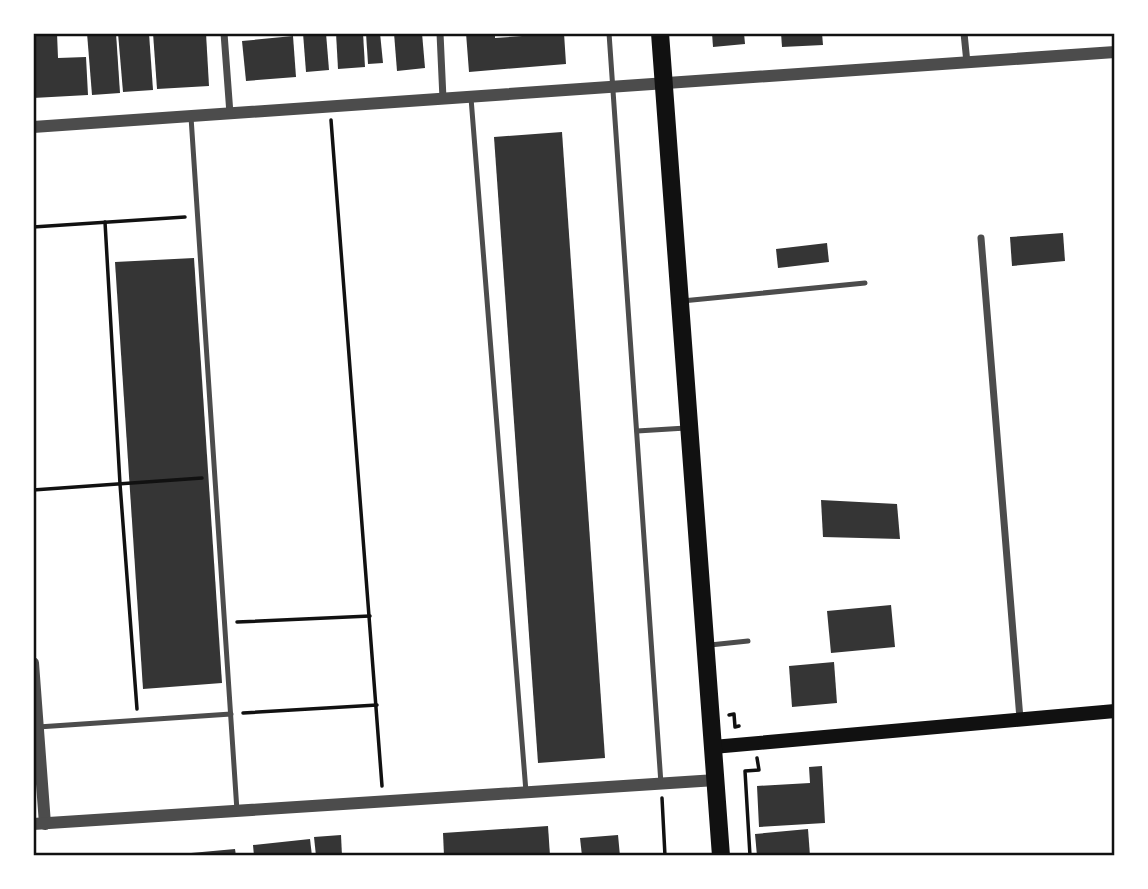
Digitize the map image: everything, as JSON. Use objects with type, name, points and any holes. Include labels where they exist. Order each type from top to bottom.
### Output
[{"type":"main road","points":[[660,33],[721,856]]},
{"type":"main road","points":[[713,747],[1115,711]]},
{"type":"street","points":[[224,33],[230,114]]},
{"type":"street","points":[[440,33],[443,99]]},
{"type":"street","points":[[964,33],[967,63]]},
{"type":"street","points":[[33,127],[1115,52]]},
{"type":"street","points":[[981,238],[1020,719]]},
{"type":"street","points":[[33,663],[38,727],[39,824],[716,780]]},
{"type":"lane","points":[[609,33],[661,784]]},
{"type":"lane","points":[[471,97],[526,792]]},
{"type":"lane","points":[[191,117],[237,811]]},
{"type":"lane","points":[[679,302],[865,282]]},
{"type":"lane","points":[[636,431],[689,428]]},
{"type":"lane","points":[[705,646],[748,641]]},
{"type":"lane","points":[[38,727],[231,714]]},
{"type":"path","points":[[330,107],[383,802]]},
{"type":"path","points":[[33,228],[198,216]]},
{"type":"path","points":[[105,222],[120,484],[138,720]]},
{"type":"path","points":[[33,490],[215,477]]},
{"type":"path","points":[[225,623],[370,616]]},
{"type":"path","points":[[231,714],[377,705]]},
{"type":"path","points":[[711,717],[734,714],[735,727],[754,724],[759,770],[745,771],[750,856]]},
{"type":"path","points":[[661,784],[665,856]]},
{"type":"building","points":[[33,33],[57,33],[58,58],[86,57],[88,95],[33,98]]},
{"type":"building","points":[[87,33],[116,33],[120,93],[92,95]]},
{"type":"building","points":[[118,33],[149,33],[153,90],[123,92]]},
{"type":"building","points":[[153,33],[206,33],[209,86],[157,89]]},
{"type":"building","points":[[303,33],[326,33],[329,70],[306,72]]},
{"type":"building","points":[[336,33],[363,33],[365,67],[338,69]]},
{"type":"building","points":[[366,33],[380,33],[383,63],[368,64]]},
{"type":"building","points":[[394,33],[422,33],[425,68],[397,71]]},
{"type":"building","points":[[466,33],[495,33],[495,38],[564,33],[566,64],[469,72]]},
{"type":"building","points":[[712,33],[744,33],[745,44],[713,47]]},
{"type":"building","points":[[781,33],[822,33],[823,45],[782,47]]},
{"type":"building","points":[[293,36],[296,77],[246,81],[242,41]]},
{"type":"building","points":[[562,132],[605,758],[538,763],[494,137]]},
{"type":"building","points":[[1063,233],[1065,261],[1012,266],[1010,237]]},
{"type":"building","points":[[827,243],[829,262],[778,268],[776,249]]},
{"type":"building","points":[[194,258],[222,683],[143,689],[115,262]]},
{"type":"building","points":[[821,500],[897,504],[900,539],[823,537]]},
{"type":"building","points":[[891,605],[895,647],[831,653],[827,611]]},
{"type":"building","points":[[834,662],[837,703],[792,707],[789,666]]},
{"type":"building","points":[[822,766],[825,823],[759,827],[757,786],[810,783],[809,767]]},
{"type":"building","points":[[548,826],[550,856],[444,856],[443,833]]},
{"type":"building","points":[[808,829],[810,856],[757,856],[755,834]]},
{"type":"building","points":[[341,835],[342,856],[316,856],[314,837]]},
{"type":"building","points":[[618,835],[620,856],[582,856],[580,838]]},
{"type":"building","points":[[310,839],[312,856],[254,856],[253,845]]},
{"type":"building","points":[[235,849],[236,856],[180,856],[180,854]]}]
